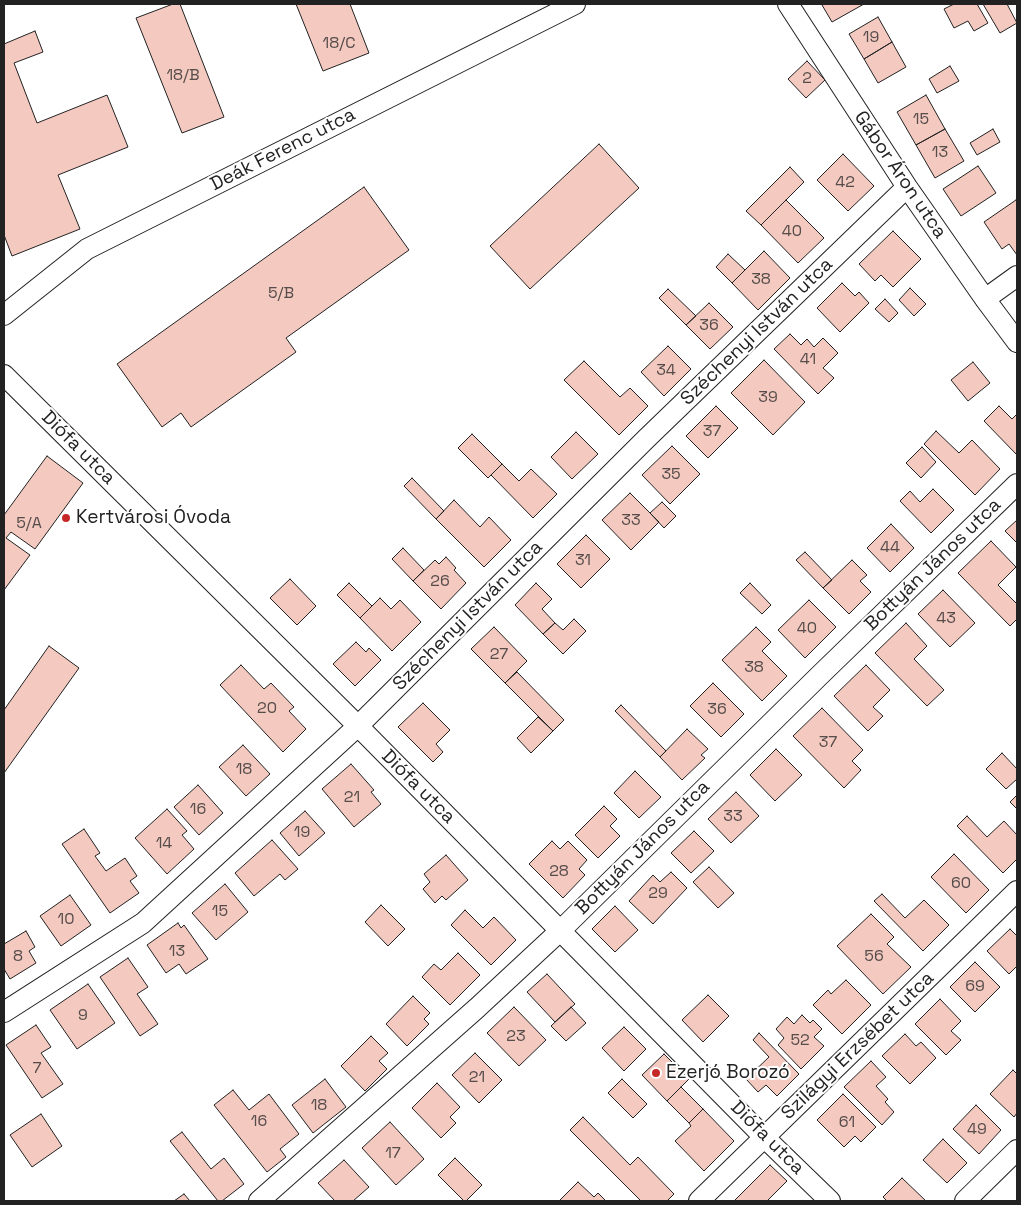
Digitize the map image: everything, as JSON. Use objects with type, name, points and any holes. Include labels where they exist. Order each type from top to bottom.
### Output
[{"type":"street","name":"Deák Ferenc utca","points":[[4,315],[87,249],[575,4]]},
{"type":"street","name":"Gábor Áron utca","points":[[788,4],[907,187],[1017,342]]},
{"type":"street","name":"Széchenyi István utca","points":[[4,1012],[143,923],[358,726],[646,439],[907,187]]},
{"type":"street","points":[[985,299],[1017,276]]},
{"type":"street","name":"Diófa utca","points":[[4,375],[358,726],[764,1137],[830,1201]]},
{"type":"street","name":"Bottyán János utca","points":[[259,1201],[477,1008],[560,930],[1017,484]]},
{"type":"street","name":"Szilágyi Erzsébet utca","points":[[699,1201],[1017,891]]},
{"type":"street","points":[[965,1201],[1017,1150]]},
{"type":"building","points":[[173,4],[180,4],[224,117],[182,133],[136,18]]},
{"type":"building","points":[[296,4],[350,4],[369,53],[323,71]]},
{"type":"building","points":[[864,4],[832,22],[822,5]]},
{"type":"building","points":[[954,4],[977,4],[988,23],[974,31],[968,21],[954,28],[944,9]]},
{"type":"building","points":[[983,4],[1007,4],[1017,23],[1000,33]]},
{"type":"building","points":[[878,17],[892,42],[864,59],[849,34]]},
{"type":"building","points":[[35,31],[43,52],[14,63],[37,123],[107,95],[128,147],[58,175],[80,229],[12,256],[4,235],[4,44]]},
{"type":"building","points":[[892,42],[906,67],[878,83],[864,59]]},
{"type":"building","points":[[807,61],[825,80],[806,98],[788,79]]},
{"type":"building","points":[[950,66],[959,81],[937,93],[929,79]]},
{"type":"building","points":[[926,95],[945,129],[916,145],[897,112]]},
{"type":"building","points":[[945,129],[964,161],[935,178],[916,145]]},
{"type":"building","points":[[993,129],[1000,142],[977,155],[970,143]]},
{"type":"building","points":[[599,144],[639,188],[530,289],[490,246]]},
{"type":"building","points":[[843,154],[874,186],[848,211],[817,180]]},
{"type":"building","points":[[978,166],[996,193],[961,216],[943,189]]},
{"type":"building","points":[[790,167],[804,182],[761,225],[746,211]]},
{"type":"building","points":[[364,187],[409,250],[286,338],[296,352],[191,427],[181,413],[162,427],[117,364]]},
{"type":"building","points":[[786,200],[824,238],[798,263],[761,225]]},
{"type":"building","points":[[1016,200],[1017,255],[1009,244],[1002,249],[984,222]]},
{"type":"building","points":[[893,231],[921,259],[893,287],[881,275],[875,281],[859,264]]},
{"type":"building","points":[[764,251],[790,278],[758,310],[732,283]]},
{"type":"building","points":[[728,254],[745,270],[732,283],[716,267]]},
{"type":"building","points":[[842,283],[855,296],[859,292],[869,303],[840,332],[817,308]]},
{"type":"building","points":[[910,288],[926,304],[914,316],[899,300]]},
{"type":"building","points":[[668,289],[696,316],[686,325],[659,298]]},
{"type":"building","points":[[885,299],[898,313],[889,322],[875,309]]},
{"type":"building","points":[[709,303],[733,327],[710,349],[686,325]]},
{"type":"building","points":[[790,334],[801,345],[807,339],[814,347],[823,338],[838,353],[823,368],[834,378],[818,394],[774,349]]},
{"type":"building","points":[[668,346],[691,369],[664,396],[641,372]]},
{"type":"building","points":[[764,360],[805,402],[773,435],[731,393]]},
{"type":"building","points":[[584,361],[620,397],[630,388],[648,406],[619,435],[564,380]]},
{"type":"building","points":[[973,362],[990,383],[968,401],[951,380]]},
{"type":"building","points":[[716,406],[738,428],[708,458],[686,436]]},
{"type":"building","points":[[999,406],[1012,419],[1017,414],[1017,455],[984,421]]},
{"type":"building","points":[[936,431],[959,453],[972,440],[1000,469],[975,495],[924,444]]},
{"type":"building","points":[[576,432],[598,454],[572,479],[551,457]]},
{"type":"building","points":[[472,434],[502,464],[488,478],[458,448]]},
{"type":"building","points":[[672,446],[700,474],[670,504],[642,475]]},
{"type":"building","points":[[922,447],[936,462],[921,478],[906,463]]},
{"type":"building","points":[[47,456],[83,483],[35,549],[11,532],[6,538],[30,555],[4,590],[4,515]]},
{"type":"building","points":[[502,464],[519,481],[531,469],[557,494],[533,518],[491,475]]},
{"type":"building","points":[[412,478],[444,511],[436,519],[404,486]]},
{"type":"building","points":[[933,489],[954,510],[931,533],[900,501],[910,491],[920,502]]},
{"type":"building","points":[[630,493],[659,522],[631,550],[602,520]]},
{"type":"building","points":[[454,500],[480,527],[489,517],[511,540],[484,567],[436,519]]},
{"type":"building","points":[[662,502],[676,516],[664,528],[650,513]]},
{"type":"building","points":[[1017,520],[1017,543],[1005,531]]},
{"type":"building","points":[[891,524],[914,548],[890,572],[867,548]]},
{"type":"building","points":[[586,535],[610,559],[581,588],[557,564]]},
{"type":"building","points":[[991,541],[1016,567],[998,585],[1017,604],[1017,619],[1010,626],[958,573]]},
{"type":"building","points":[[403,548],[424,570],[413,581],[392,559]]},
{"type":"building","points":[[805,552],[832,580],[823,588],[796,560]]},
{"type":"building","points":[[446,557],[456,568],[454,570],[466,583],[441,609],[413,581],[435,560],[439,564]]},
{"type":"building","points":[[852,560],[867,575],[860,581],[871,592],[849,614],[823,588]]},
{"type":"building","points":[[290,579],[316,606],[297,625],[270,598]]},
{"type":"building","points":[[349,583],[372,606],[360,618],[337,595]]},
{"type":"building","points":[[536,583],[552,599],[542,609],[555,623],[543,634],[515,605]]},
{"type":"building","points":[[750,583],[771,605],[762,614],[740,593]]},
{"type":"building","points":[[943,590],[975,623],[950,647],[918,614]]},
{"type":"building","points":[[380,598],[391,609],[400,600],[421,622],[392,651],[360,618]]},
{"type":"building","points":[[809,600],[836,627],[805,658],[778,630]]},
{"type":"building","points":[[574,619],[586,631],[563,654],[543,634],[555,623],[563,630]]},
{"type":"building","points":[[906,623],[927,646],[914,659],[944,690],[927,706],[875,653]]},
{"type":"building","points":[[494,627],[527,661],[505,683],[471,649]]},
{"type":"building","points":[[756,627],[771,642],[762,651],[787,676],[762,701],[722,660]]},
{"type":"building","points":[[356,642],[366,652],[369,648],[381,660],[355,686],[333,664]]},
{"type":"building","points":[[49,646],[79,668],[4,773],[4,710]]},
{"type":"building","points":[[241,665],[264,689],[271,683],[294,707],[289,711],[306,729],[283,752],[220,685]]},
{"type":"building","points":[[866,665],[890,690],[873,707],[883,716],[868,731],[834,696]]},
{"type":"building","points":[[517,672],[564,720],[553,731],[505,683]]},
{"type":"building","points":[[713,683],[744,714],[721,737],[690,706]]},
{"type":"building","points":[[423,703],[450,730],[436,744],[443,752],[433,762],[398,727]]},
{"type":"building","points":[[621,705],[666,751],[660,757],[615,711]]},
{"type":"building","points":[[822,708],[863,750],[852,761],[861,770],[844,788],[793,736]]},
{"type":"building","points":[[538,717],[553,731],[531,753],[517,738]]},
{"type":"building","points":[[687,729],[708,749],[701,755],[705,758],[682,780],[660,757]]},
{"type":"building","points":[[243,745],[270,774],[246,796],[219,767]]},
{"type":"building","points":[[776,749],[802,775],[775,801],[750,775]]},
{"type":"building","points":[[1002,753],[1017,769],[1017,779],[1006,789],[986,769]]},
{"type":"building","points":[[351,764],[374,790],[371,792],[381,804],[354,827],[322,789]]},
{"type":"building","points":[[635,771],[661,797],[639,818],[614,793]]},
{"type":"building","points":[[198,785],[223,813],[199,835],[174,807]]},
{"type":"building","points":[[736,792],[759,816],[731,843],[708,819]]},
{"type":"building","points":[[1017,795],[1017,809],[1010,802]]},
{"type":"building","points":[[604,806],[617,819],[610,826],[620,836],[598,858],[575,835]]},
{"type":"building","points":[[167,809],[187,831],[182,835],[194,849],[167,874],[135,838]]},
{"type":"building","points":[[305,811],[325,833],[299,856],[280,833]]},
{"type":"building","points":[[967,816],[987,837],[1004,821],[1017,835],[1017,859],[1003,873],[957,826]]},
{"type":"building","points":[[84,829],[100,853],[95,856],[106,871],[125,858],[137,876],[130,881],[139,893],[110,913],[62,844]]},
{"type":"building","points":[[694,831],[714,851],[691,873],[671,853]]},
{"type":"building","points":[[272,840],[298,869],[285,880],[280,874],[254,896],[235,873]]},
{"type":"building","points":[[552,841],[560,849],[568,841],[587,860],[579,869],[585,875],[563,898],[529,864]]},
{"type":"building","points":[[954,854],[989,890],[966,913],[931,877]]},
{"type":"building","points":[[446,855],[468,880],[446,900],[442,896],[435,903],[423,889],[430,882],[424,874]]},
{"type":"building","points":[[709,867],[734,893],[718,908],[693,882]]},
{"type":"building","points":[[671,872],[687,888],[653,924],[629,901],[653,875],[660,882]]},
{"type":"building","points":[[225,884],[248,912],[216,940],[192,913]]},
{"type":"building","points":[[882,894],[905,918],[924,900],[949,925],[923,951],[874,901]]},
{"type":"building","points":[[70,895],[91,925],[61,946],[40,916]]},
{"type":"building","points":[[381,905],[405,929],[388,946],[365,922]]},
{"type":"building","points":[[615,906],[638,930],[615,952],[592,929]]},
{"type":"building","points":[[465,910],[483,928],[494,917],[516,940],[491,965],[451,925]]},
{"type":"building","points":[[871,914],[894,937],[887,944],[911,967],[883,994],[837,946]]},
{"type":"building","points":[[178,923],[181,928],[184,925],[208,959],[186,974],[179,964],[166,973],[147,945]]},
{"type":"building","points":[[1010,929],[1017,936],[1017,966],[1009,974],[987,951]]},
{"type":"building","points":[[26,931],[35,947],[29,951],[36,963],[10,979],[4,969],[4,944]]},
{"type":"building","points":[[458,953],[480,975],[450,1005],[422,977],[434,964],[441,970]]},
{"type":"building","points":[[128,958],[148,987],[137,994],[158,1024],[140,1036],[100,977]]},
{"type":"building","points":[[975,962],[1000,987],[975,1012],[950,987]]},
{"type":"building","points":[[547,974],[575,1004],[555,1022],[527,992]]},
{"type":"building","points":[[846,980],[871,1005],[842,1034],[813,1005],[828,990],[831,994]]},
{"type":"building","points":[[88,984],[115,1023],[77,1049],[50,1010]]},
{"type":"building","points":[[708,995],[729,1016],[703,1042],[682,1020]]},
{"type":"building","points":[[413,996],[430,1013],[424,1019],[429,1024],[407,1046],[386,1024]]},
{"type":"building","points":[[940,999],[961,1021],[951,1031],[961,1040],[946,1055],[915,1024]]},
{"type":"building","points":[[514,1007],[546,1040],[519,1066],[487,1033]]},
{"type":"building","points":[[571,1007],[586,1023],[566,1041],[551,1026]]},
{"type":"building","points":[[802,1015],[810,1023],[813,1020],[822,1029],[814,1037],[824,1046],[801,1069],[778,1045],[784,1038],[776,1029],[787,1017],[794,1024]]},
{"type":"building","points":[[36,1025],[51,1047],[41,1053],[63,1084],[42,1098],[6,1045]]},
{"type":"building","points":[[624,1027],[646,1049],[624,1071],[602,1048]]},
{"type":"building","points":[[759,1033],[799,1074],[777,1096],[766,1085],[758,1092],[746,1079],[769,1057],[753,1040]]},
{"type":"building","points":[[905,1034],[916,1046],[921,1042],[936,1058],[910,1084],[882,1056]]},
{"type":"building","points":[[371,1036],[388,1053],[379,1061],[387,1069],[365,1091],[341,1066]]},
{"type":"building","points":[[475,1053],[502,1080],[479,1103],[452,1075]]},
{"type":"building","points":[[664,1054],[689,1079],[667,1101],[642,1075]]},
{"type":"building","points":[[871,1061],[886,1077],[876,1086],[888,1099],[885,1102],[894,1112],[882,1125],[844,1087]]},
{"type":"building","points":[[1013,1070],[1017,1074],[1017,1113],[1014,1117],[990,1094]]},
{"type":"building","points":[[325,1079],[346,1107],[313,1133],[292,1105]]},
{"type":"building","points":[[622,1079],[647,1104],[633,1118],[608,1093]]},
{"type":"building","points":[[437,1083],[460,1107],[450,1117],[456,1123],[441,1138],[412,1108]]},
{"type":"building","points":[[681,1087],[703,1109],[689,1123],[667,1101]]},
{"type":"building","points":[[233,1090],[249,1110],[269,1094],[299,1134],[280,1149],[286,1157],[267,1172],[214,1105]]},
{"type":"building","points":[[843,1094],[876,1127],[861,1142],[855,1136],[844,1147],[817,1120]]},
{"type":"building","points":[[976,1105],[1001,1130],[979,1154],[953,1129]]},
{"type":"building","points":[[703,1109],[734,1141],[704,1171],[675,1141],[691,1126],[689,1123]]},
{"type":"building","points":[[41,1114],[62,1146],[32,1167],[10,1135]]},
{"type":"building","points":[[583,1117],[630,1165],[638,1157],[674,1194],[667,1201],[641,1201],[570,1130]]},
{"type":"building","points":[[390,1122],[424,1159],[396,1185],[362,1148]]},
{"type":"building","points":[[182,1132],[211,1169],[224,1158],[244,1184],[222,1201],[218,1201],[170,1141]]},
{"type":"building","points":[[943,1139],[967,1163],[947,1183],[923,1160]]},
{"type":"building","points":[[455,1158],[482,1185],[466,1201],[438,1175]]},
{"type":"building","points":[[344,1160],[369,1187],[353,1201],[335,1201],[318,1183]]},
{"type":"building","points":[[770,1165],[787,1181],[768,1200],[770,1201],[734,1201]]},
{"type":"building","points":[[902,1178],[926,1201],[887,1201],[883,1197]]},
{"type":"building","points":[[578,1182],[594,1197],[598,1193],[606,1201],[559,1201]]},
{"type":"building","points":[[184,1194],[190,1201],[174,1201]]},
{"type":"place","name":"Kertvárosi Óvoda","points":[[66,518]]},
{"type":"place","name":"Ezerjó Borozó","points":[[656,1073]]}]
